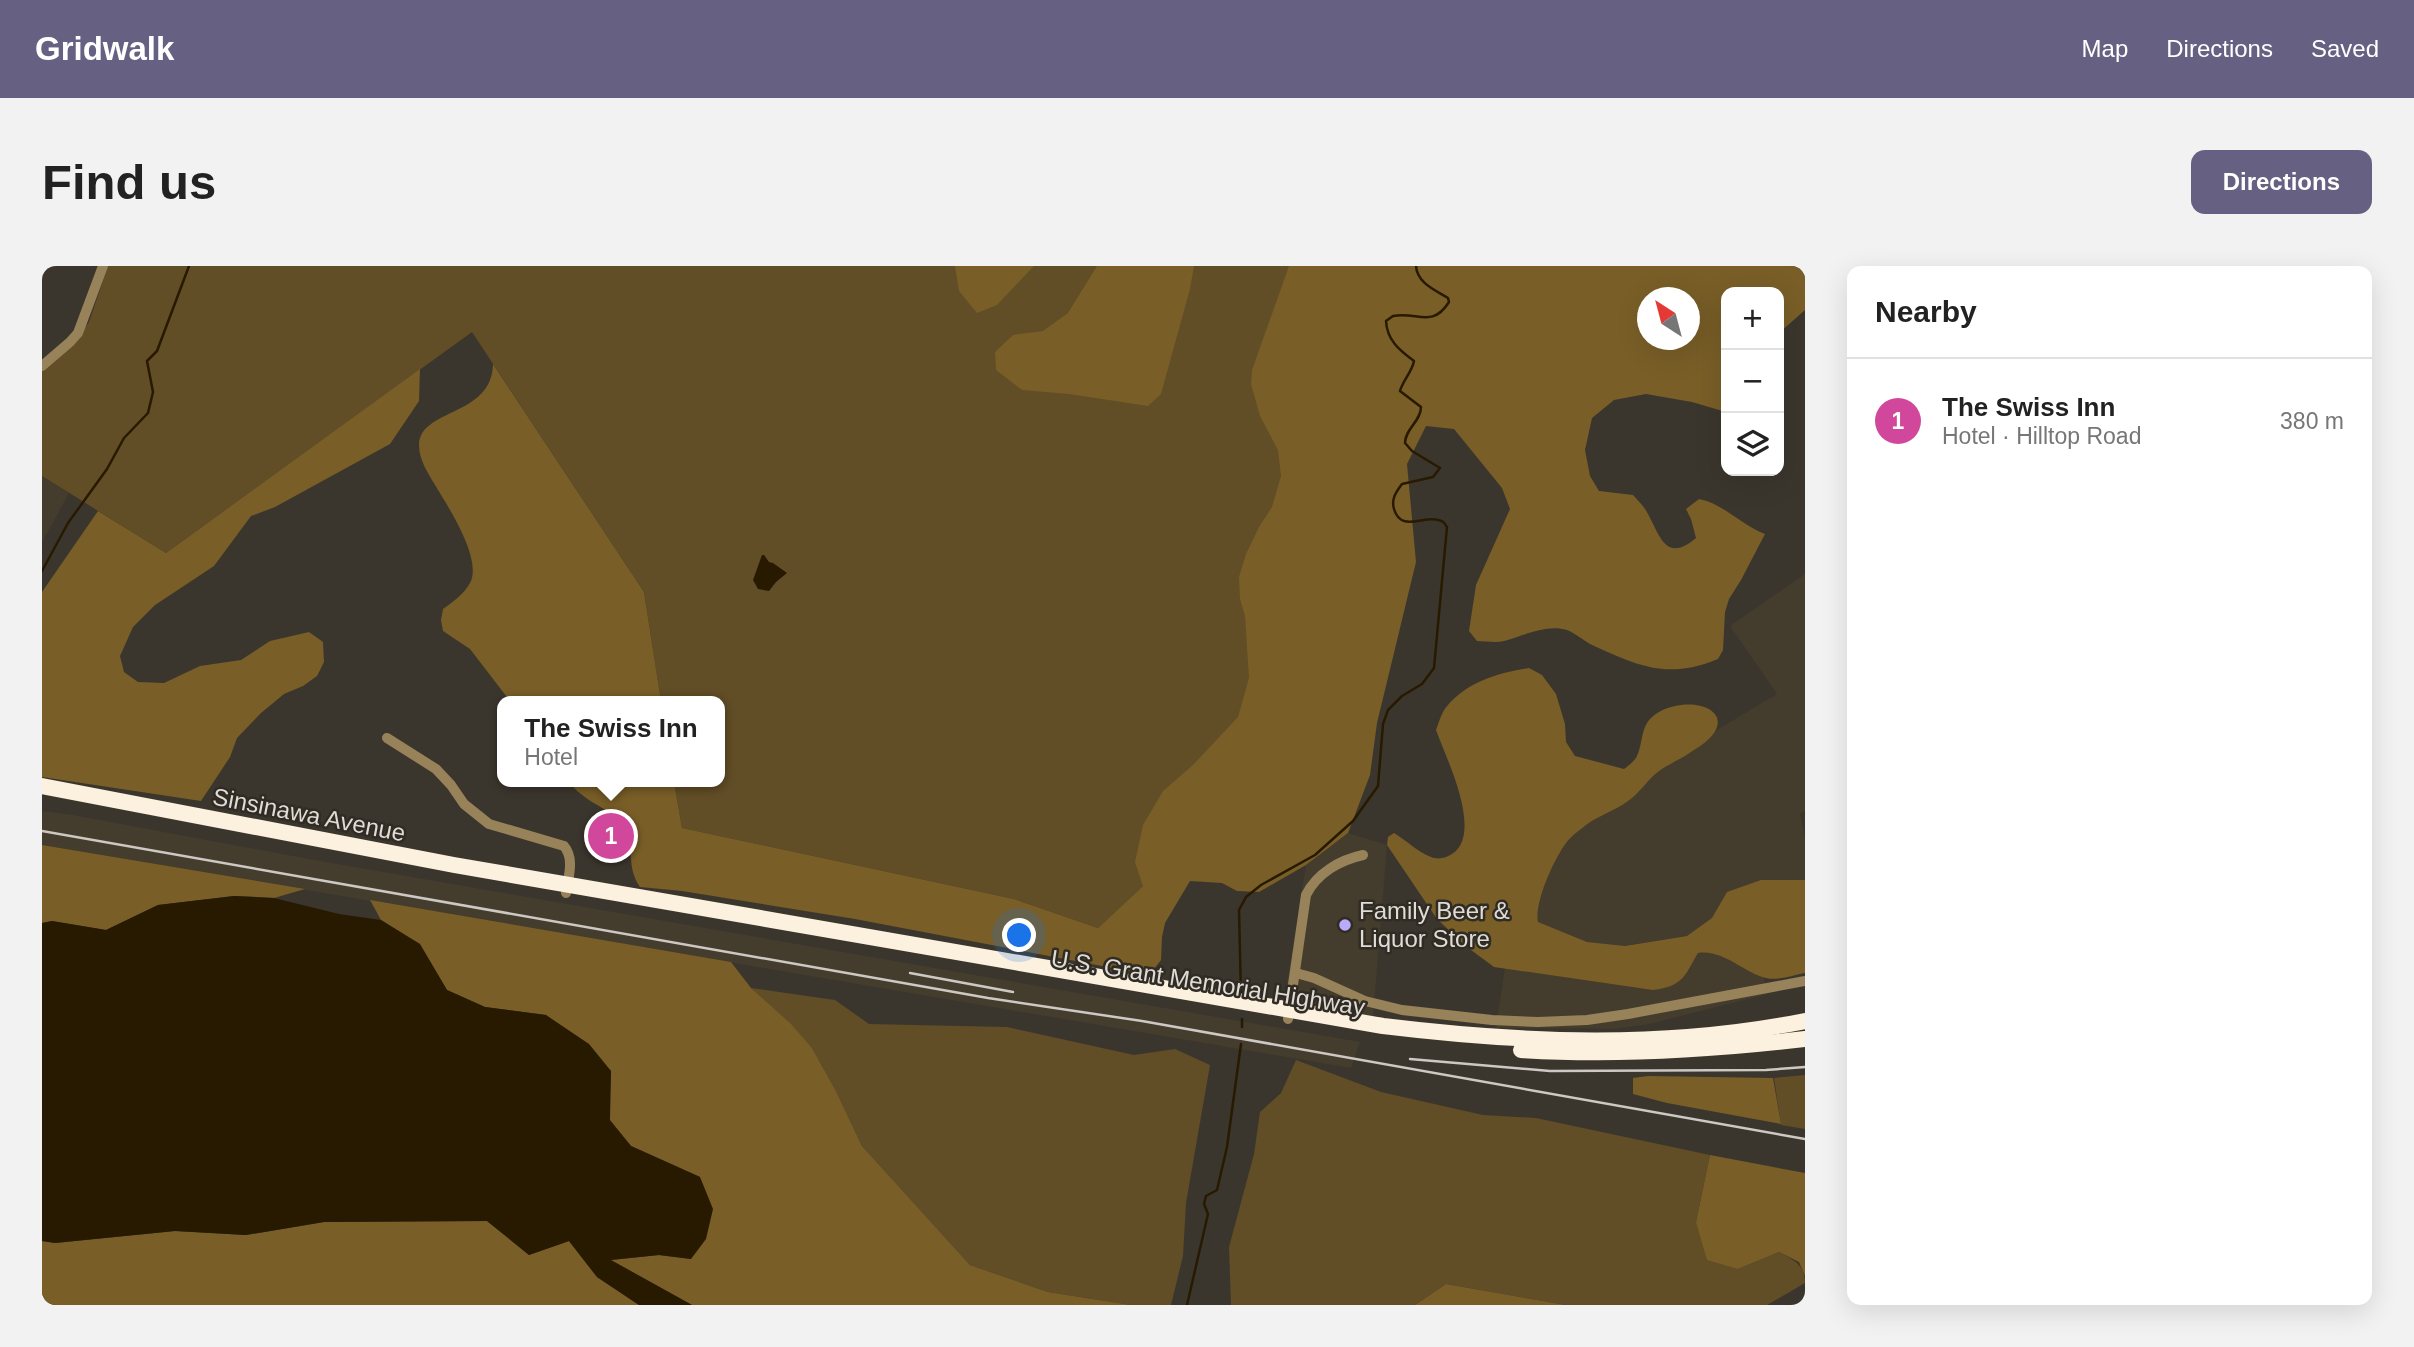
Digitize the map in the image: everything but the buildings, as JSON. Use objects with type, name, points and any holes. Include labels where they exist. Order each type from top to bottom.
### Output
[{"type":"highway","name":"Sinsinawa Avenue","points":[[42,786],[567,889]]},
{"type":"highway","name":"Sinsinawa Avenue","points":[[42,796],[306,847],[567,889]]},
{"type":"highway","name":"U.S. Grant Memorial Highway","points":[[567,889],[1112,991],[1462,1035],[1556,1041],[1661,1039],[1760,1029],[1805,1021]]},
{"type":"highway","name":"U.S. Grant Memorial Highway","points":[[1289,1015],[1469,1046],[1548,1051],[1657,1052],[1805,1039]]},
{"type":"street","points":[[42,366],[78,333],[103,266]]},
{"type":"street","points":[[387,738],[436,769],[452,785],[464,804],[489,824],[564,846],[568,850],[570,861],[567,889]]},
{"type":"street","points":[[1289,1015],[1305,897],[1310,887],[1334,866],[1348,858],[1363,855]]},
{"type":"street","points":[[1296,973],[1365,1000],[1402,1010],[1538,1022],[1614,1016],[1805,981]]},
{"type":"shaded area","points":[[108,266],[1309,266],[1238,798],[1098,928],[1014,899],[682,828],[675,787],[725,787],[725,696],[660,696],[644,592],[472,332],[166,553],[42,476],[42,370],[79,336],[89,322]]},
{"type":"shaded area","points":[[955,266],[1034,266],[997,305],[977,313],[959,291]]},
{"type":"shaded area","points":[[1097,266],[1194,266],[1161,394],[1148,406],[1022,390],[996,370],[995,352],[1013,335],[1043,331],[1068,313]]},
{"type":"shaded area","points":[[1289,266],[1805,266],[1805,310],[1784,329],[1784,287],[1721,287],[1721,411],[1646,394],[1614,400],[1592,418],[1585,450],[1590,476],[1599,491],[1633,495],[1669,547],[1685,546],[1696,538],[1686,509],[1699,499],[1716,505],[1765,534],[1729,599],[1725,612],[1723,650],[1718,659],[1683,669],[1653,668],[1623,659],[1590,644],[1570,631],[1551,628],[1501,642],[1477,641],[1469,631],[1476,585],[1510,509],[1502,488],[1454,429],[1426,426],[1407,464],[1416,562],[1377,723],[1370,775],[1348,833],[1306,865],[1259,892],[1237,891],[1222,883],[1190,881],[1165,923],[1161,960],[1154,969],[1144,974],[855,919],[682,891],[640,887],[633,871],[630,843],[625,828],[616,818],[574,787],[675,787],[682,828],[1014,899],[1098,928],[1143,886],[1135,862],[1143,825],[1163,791],[1193,765],[1238,717],[1249,678],[1245,616],[1240,599],[1239,577],[1246,554],[1272,507],[1281,476],[1278,450],[1260,416],[1251,384],[1252,370]]},
{"type":"shaded area","points":[[493,364],[644,592],[660,696],[506,696],[470,649],[443,631],[443,609],[470,583],[473,573],[472,560],[455,518],[424,466],[419,445],[422,433],[431,424],[469,403],[481,394],[490,381]]},
{"type":"shaded area","points":[[420,369],[419,401],[390,444],[275,507],[251,516],[214,566],[155,605],[133,627],[120,656],[124,672],[138,682],[164,683],[200,666],[241,660],[270,641],[309,632],[323,642],[324,662],[317,676],[284,694],[237,738],[230,757],[201,801],[42,777],[42,592],[98,511],[166,553]]},
{"type":"shaded area","points":[[42,476],[69,493],[42,542]]},
{"type":"shaded area","points":[[762,555],[787,573],[769,591],[758,589],[753,580]]},
{"type":"shaded area","points":[[1805,574],[1805,811],[1800,814],[1805,839],[1805,917],[1562,956],[1523,909],[1570,818],[1777,694],[1730,626]]},
{"type":"shaded area","points":[[1529,668],[1542,675],[1556,694],[1565,724],[1566,742],[1575,756],[1624,769],[1636,758],[1645,727],[1659,712],[1674,706],[1702,706],[1712,711],[1717,719],[1717,728],[1708,740],[1659,771],[1632,798],[1591,822],[1568,840],[1546,881],[1539,904],[1538,922],[1587,942],[1625,946],[1687,936],[1712,918],[1727,892],[1761,880],[1805,880],[1805,973],[1770,979],[1725,958],[1698,953],[1677,983],[1653,990],[1494,967],[1437,919],[1387,845],[1388,837],[1394,833],[1422,853],[1436,858],[1452,854],[1461,844],[1464,813],[1454,776],[1436,730],[1444,710],[1465,690],[1495,676]]},
{"type":"shaded area","points":[[42,811],[1360,1042],[1351,1068],[42,845]]},
{"type":"shaded area","points":[[1348,833],[1387,845],[1373,1017],[1284,1002],[1306,865]]},
{"type":"shaded area","points":[[42,845],[305,889],[274,898],[234,896],[158,905],[106,930],[52,921],[42,923]]},
{"type":"shaded area","points":[[234,896],[274,898],[339,914],[381,920],[420,944],[447,990],[485,1007],[546,1015],[589,1044],[611,1071],[610,1120],[631,1146],[700,1177],[713,1209],[706,1239],[691,1259],[659,1255],[611,1260],[692,1305],[639,1305],[597,1277],[569,1241],[529,1255],[487,1221],[324,1222],[246,1235],[175,1231],[55,1243],[42,1241],[42,923],[52,921],[106,930],[158,905]]},
{"type":"shaded area","points":[[370,900],[731,962],[751,988],[791,1024],[812,1048],[862,1146],[970,1265],[1048,1292],[1131,1305],[692,1305],[610,1260],[659,1255],[691,1259],[700,1177],[631,1146],[609,1120],[611,1071],[546,1015],[485,1007],[447,990],[420,945],[381,920]]},
{"type":"shaded area","points":[[1703,947],[1761,968],[1768,994],[1649,1024],[1615,1029],[1496,1028],[1505,968],[1643,988],[1678,980]]},
{"type":"shaded area","points":[[751,988],[835,1000],[869,1024],[1007,1027],[1134,1055],[1175,1049],[1210,1065],[1186,1203],[1183,1256],[1171,1305],[1131,1305],[1048,1292],[970,1265],[862,1146],[812,1048]]},
{"type":"shaded area","points":[[1296,1060],[1381,1092],[1483,1115],[1536,1118],[1710,1155],[1696,1222],[1738,1269],[1779,1252],[1800,1267],[1805,1283],[1767,1305],[1566,1305],[1446,1284],[1415,1305],[1231,1305],[1229,1247],[1254,1154],[1260,1112],[1281,1093]]},
{"type":"shaded area","points":[[1805,1075],[1805,1129],[1781,1125],[1774,1078]]},
{"type":"shaded area","points":[[1633,1078],[1773,1078],[1781,1124],[1633,1094]]},
{"type":"shaded area","points":[[1710,1155],[1805,1173],[1805,1276],[1799,1262],[1779,1252],[1738,1269],[1707,1260],[1696,1222]]},
{"type":"shaded area","points":[[487,1221],[529,1255],[569,1241],[597,1277],[639,1305],[42,1305],[42,1241],[55,1243],[175,1231],[246,1235],[324,1222]]},
{"type":"shaded area","points":[[1446,1284],[1566,1305],[1415,1305]]},
{"type":"waterway","points":[[42,571],[68,523],[107,469],[124,438],[148,413],[153,392],[147,361],[157,351],[189,266]]},
{"type":"waterway","points":[[1241,995],[1239,910],[1246,897],[1261,885],[1315,855],[1353,821],[1378,786],[1383,724],[1388,710],[1402,696],[1422,684],[1434,668],[1447,527],[1444,522],[1432,519],[1413,522],[1402,520],[1397,516],[1393,505],[1402,484],[1433,477],[1440,468],[1412,451],[1405,443],[1421,407],[1400,391],[1414,361],[1395,344],[1386,321],[1393,316],[1402,315],[1430,317],[1443,310],[1449,302],[1448,298],[1423,281],[1416,266]]},
{"type":"waterway","points":[[1242,1019],[1242,1027]]},
{"type":"waterway","points":[[1187,1305],[1208,1214],[1204,1204],[1206,1196],[1217,1190],[1227,1147],[1241,1044]]},
{"type":"railway","points":[[42,831],[988,998],[1142,1021],[1805,1139]]},
{"type":"railway","points":[[910,973],[1013,992]]},
{"type":"railway","points":[[1410,1059],[1550,1071],[1766,1070],[1805,1067]]},
{"type":"place","name":"The Swiss Inn","points":[[611,836]]},
{"type":"place","name":"Family Beer & Liquor Store","points":[[1345,925]]}]
